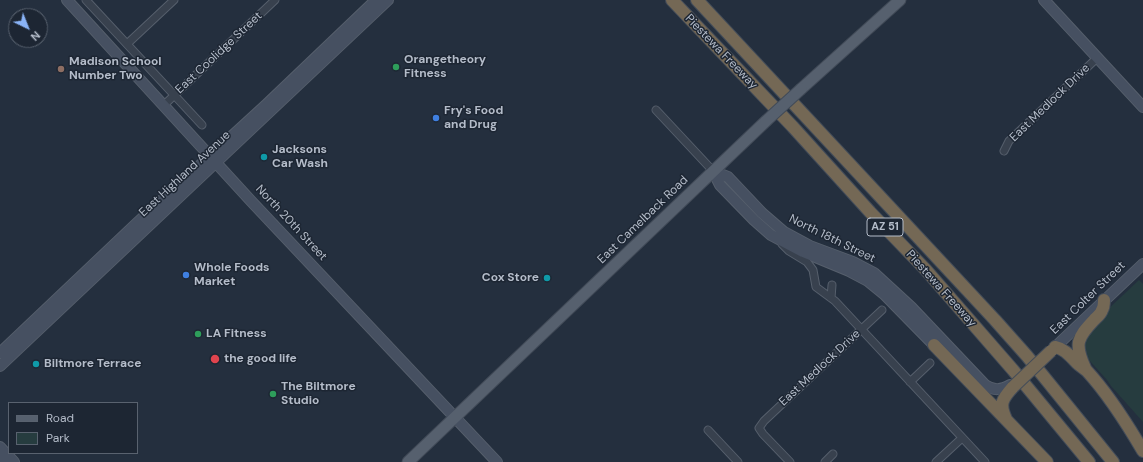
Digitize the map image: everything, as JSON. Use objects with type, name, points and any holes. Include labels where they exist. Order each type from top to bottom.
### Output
[{"type":"highway","name":"Piestewa Freeway","points":[[672,0],[926,270],[1013,370],[1089,462]]},
{"type":"highway","name":"Piestewa Freeway","points":[[697,0],[995,320],[1052,386],[1113,462]]},
{"type":"highway","points":[[1085,369],[1079,355],[1078,342],[1082,333],[1102,311],[1104,300]]},
{"type":"highway","points":[[934,346],[1047,462]]},
{"type":"highway","points":[[1006,420],[1002,409],[1004,399],[1012,388],[1053,349],[1066,351],[1079,365],[1085,369],[1109,397],[1143,451]]},
{"type":"main road","name":"East Highland Avenue","points":[[337,43],[376,0]]},
{"type":"main road","name":"East Highland Avenue","points":[[0,366],[40,322],[213,158],[337,43],[388,0]]},
{"type":"main road","name":"East Camelback Road","points":[[408,462],[766,121],[900,0]]},
{"type":"main road","points":[[1044,0],[1143,107]]},
{"type":"main road","name":"North 20th Street","points":[[70,1],[213,158],[497,462]]},
{"type":"main road","name":"North 18th Street","points":[[713,171],[720,185],[754,220],[778,240],[849,271],[868,281],[884,294],[934,346],[948,356],[986,394],[994,398],[1004,399]]},
{"type":"main road","name":"North 18th Street","points":[[713,171],[728,177],[762,213],[784,232],[810,246],[853,262],[874,273],[911,307],[985,385],[998,390],[1012,388]]},
{"type":"main road","name":"East Colter Street","points":[[1053,349],[1143,264]]},
{"type":"main road","name":"East Highland Avenue","points":[[0,352],[40,322]]},
{"type":"main road","points":[[0,447],[14,462]]},
{"type":"main road","points":[[0,459],[3,462]]},
{"type":"street","points":[[86,0],[202,125]]},
{"type":"street","points":[[127,44],[174,0]]},
{"type":"street","name":"East Coolidge Street","points":[[164,105],[275,0]]},
{"type":"street","name":"East Medlock Drive","points":[[1004,151],[1009,141],[1097,58]]},
{"type":"street","name":"North 18th Street","points":[[656,110],[713,171]]},
{"type":"street","name":"North 18th Street","points":[[778,240],[789,251],[807,262],[814,274],[814,283],[816,287],[831,298],[985,462]]},
{"type":"street","points":[[831,298],[832,285]]},
{"type":"street","name":"East Medlock Drive","points":[[790,462],[759,428],[764,421],[882,310]]},
{"type":"street","points":[[910,382],[930,363]]},
{"type":"street","points":[[708,430],[738,462]]},
{"type":"street","points":[[936,462],[962,438]]},
{"type":"street","points":[[825,462],[833,454]]},
{"type":"green space","points":[[1139,280],[1143,284],[1143,422],[1081,351],[1089,327]]},
{"type":"place","name":"Orangetheory Fitness","points":[[396,67]]},
{"type":"place","name":"Madison School Number Two","points":[[61,69]]},
{"type":"place","name":"Fry's Food and Drug","points":[[436,118]]},
{"type":"place","name":"Jacksons Car Wash","points":[[264,157]]},
{"type":"place","name":"Whole Foods Market","points":[[186,275]]},
{"type":"place","name":"Cox Store","points":[[547,278]]},
{"type":"place","name":"LA Fitness","points":[[198,334]]},
{"type":"place","name":"the good life","points":[[215,359]]},
{"type":"place","name":"Biltmore Terrace","points":[[36,364]]},
{"type":"place","name":"The Biltmore Studio","points":[[273,394]]}]
